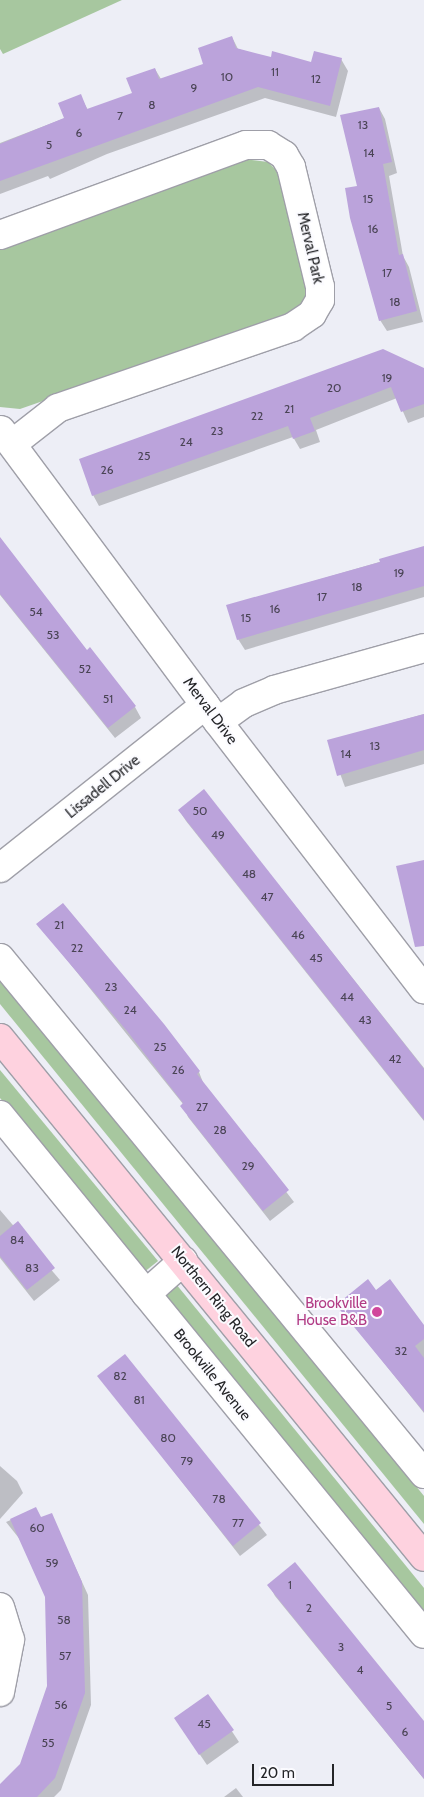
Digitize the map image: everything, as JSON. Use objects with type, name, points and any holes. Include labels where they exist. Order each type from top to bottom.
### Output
[{"type":"main road","name":"Northern Ring Road","points":[[0,1038],[424,1557]]},
{"type":"street","name":"Merval Park","points":[[0,234],[246,144],[268,145],[284,155],[290,167],[320,287],[320,300],[312,314],[293,327],[58,408],[6,437]]},
{"type":"street","name":"Merval Drive","points":[[6,437],[212,713],[424,989]]},
{"type":"street","name":"Lissadell Drive","points":[[0,868],[212,713],[244,703],[274,690],[424,648]]},
{"type":"street","points":[[0,958],[424,1474]]},
{"type":"street","name":"Brookville Avenue","points":[[0,1115],[424,1634]]},
{"type":"street","points":[[146,1294],[183,1260]]},
{"type":"street","points":[[0,1607],[10,1640],[0,1692]]},
{"type":"green space","points":[[0,0],[122,0],[3,54],[0,49]]},
{"type":"green space","points":[[243,159],[268,162],[277,171],[309,277],[308,296],[303,307],[290,315],[20,409],[0,407],[0,248]]},
{"type":"green space","points":[[0,975],[424,1496],[424,1524],[0,1004]]},
{"type":"green space","points":[[0,1070],[158,1261],[143,1273],[0,1098]]},
{"type":"green space","points":[[176,1284],[424,1588],[424,1626],[164,1299]]},
{"type":"building","points":[[232,36],[236,48],[271,57],[272,51],[311,62],[314,51],[342,58],[330,106],[258,87],[0,181],[0,144],[64,118],[58,103],[81,94],[87,109],[132,93],[126,78],[155,68],[159,79],[203,64],[198,48]]},
{"type":"building","points":[[379,107],[392,162],[383,164],[399,255],[403,254],[417,311],[379,321],[350,218],[345,188],[357,186],[340,115]]},
{"type":"building","points":[[383,349],[424,368],[424,404],[401,412],[391,387],[310,418],[315,431],[293,439],[288,426],[92,496],[79,459]]},
{"type":"building","points":[[0,537],[87,650],[90,647],[136,706],[108,728],[0,594]]},
{"type":"building","points":[[424,546],[424,586],[237,640],[226,605],[380,562],[379,559]]},
{"type":"building","points":[[424,714],[424,750],[337,776],[327,740]]},
{"type":"building","points":[[204,789],[424,1069],[424,1120],[178,810]]},
{"type":"building","points":[[424,860],[424,946],[415,947],[396,866]]},
{"type":"building","points":[[63,903],[164,1024],[200,1071],[197,1074],[289,1190],[263,1211],[180,1106],[183,1103],[127,1031],[36,924]]},
{"type":"building","points":[[18,1221],[55,1268],[27,1290],[0,1256],[0,1236]]},
{"type":"building","points":[[368,1279],[376,1290],[390,1279],[424,1325],[424,1339],[415,1346],[424,1358],[424,1412],[336,1305]]},
{"type":"building","points":[[125,1354],[261,1523],[233,1546],[97,1376]]},
{"type":"building","points":[[36,1507],[41,1517],[52,1513],[82,1582],[85,1693],[55,1778],[37,1797],[0,1797],[0,1784],[20,1764],[47,1686],[45,1597],[10,1519]]},
{"type":"building","points":[[295,1562],[424,1721],[424,1779],[267,1585]]},
{"type":"building","points":[[208,1694],[234,1730],[199,1755],[174,1718]]},
{"type":"place","name":"Brookville House B&B","points":[[377,1312]]}]
